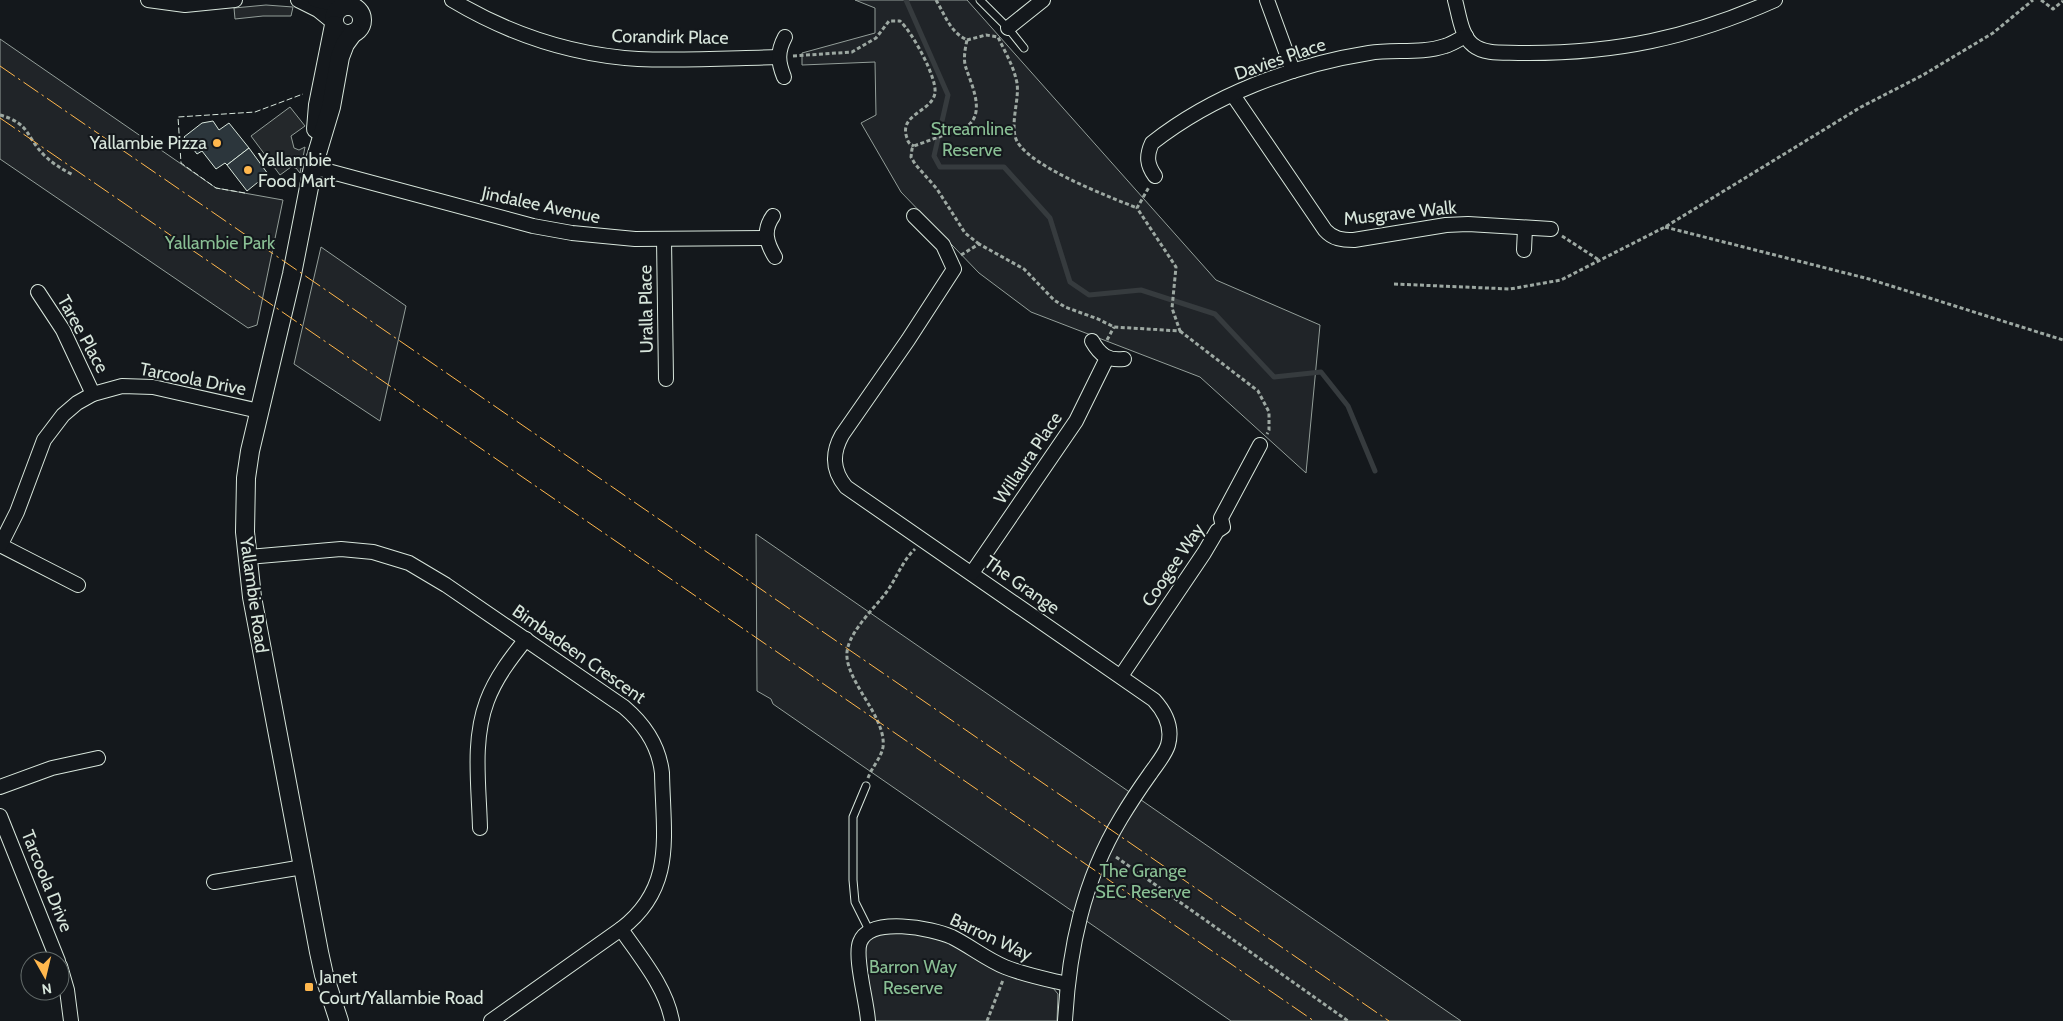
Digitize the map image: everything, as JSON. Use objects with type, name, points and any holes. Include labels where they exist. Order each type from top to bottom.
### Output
[{"type":"street","points":[[148,0],[184,5],[235,0]]},
{"type":"street","points":[[298,0],[318,10],[334,24],[336,29],[344,34],[353,33]]},
{"type":"street","points":[[315,0],[354,5]]},
{"type":"street","name":"Corandirk Place","points":[[452,0],[502,27],[574,50],[637,59],[778,57]]},
{"type":"street","points":[[1008,28],[1043,0]]},
{"type":"street","points":[[1266,0],[1293,71]]},
{"type":"street","points":[[1455,0],[1466,36],[1474,46],[1491,52],[1552,53],[1610,49],[1645,44],[1707,27],[1776,0]]},
{"type":"street","name":"Yallambie Road","points":[[313,167],[318,105],[336,11],[354,5],[362,24],[345,44],[340,57],[331,108],[313,167],[292,274],[259,411],[246,478],[245,532],[252,597],[303,867],[324,975],[339,1021]]},
{"type":"street","name":"Davies Place","points":[[1154,176],[1147,160],[1148,151],[1152,143],[1197,113],[1233,95],[1293,71],[1340,58],[1370,52],[1436,48],[1466,36]]},
{"type":"street","points":[[784,77],[778,57],[785,37]]},
{"type":"street","name":"Musgrave Walk","points":[[1233,95],[1325,230],[1334,237],[1342,240],[1354,240],[1420,228],[1454,225],[1551,229]]},
{"type":"street","name":"Jindalee Avenue","points":[[313,167],[533,226],[603,237],[664,239],[766,238]]},
{"type":"street","points":[[774,216],[767,228],[766,238],[775,257]]},
{"type":"street","points":[[914,216],[943,245],[954,269]]},
{"type":"street","points":[[1524,250],[1525,228]]},
{"type":"street","name":"Uralla Place","points":[[664,239],[666,378]]},
{"type":"street","name":"The Grange","points":[[954,269],[908,340],[842,435],[836,445],[834,455],[837,474],[846,487],[1121,676],[1154,700],[1166,716],[1170,737],[1168,746],[1120,818],[1104,848],[1083,901],[1067,984],[1065,1021]]},
{"type":"street","name":"Taree Place","points":[[38,292],[63,330],[93,394]]},
{"type":"street","points":[[1092,341],[1106,358],[1124,359]]},
{"type":"street","name":"Willaura Place","points":[[972,573],[1076,421],[1106,358]]},
{"type":"street","name":"Tarcoola Drive","points":[[0,546],[17,512],[44,440],[63,415],[77,403],[93,394],[122,386],[153,387],[259,411]]},
{"type":"street","name":"Coogee Way","points":[[1121,676],[1217,532],[1223,527],[1221,518],[1260,445]]},
{"type":"street","points":[[0,546],[78,585]]},
{"type":"street","name":"Bimbadeen Crescent","points":[[247,557],[341,548],[392,557],[424,571],[624,707],[638,719],[653,741],[661,764],[663,854],[661,872],[656,889],[635,918],[491,1021]]},
{"type":"street","points":[[480,828],[478,759],[482,720],[487,701],[495,683],[526,639]]},
{"type":"street","points":[[0,787],[52,768],[98,758]]},
{"type":"street","name":"Tarcoola Drive","points":[[0,816],[54,951]]},
{"type":"street","points":[[214,882],[303,867]]},
{"type":"street","name":"Barron Way","points":[[870,930],[896,926],[937,932],[952,937],[987,959],[1006,968],[1067,984]]},
{"type":"street","points":[[621,929],[660,988],[670,1010],[672,1021]]},
{"type":"street","points":[[868,1021],[858,950],[863,936],[870,930]]},
{"type":"street","points":[[68,1001],[71,1021]]},
{"type":"lane","points":[[980,0],[1008,28],[1024,48]]},
{"type":"lane","points":[[866,786],[853,817],[853,880],[855,902],[870,930]]},
{"type":"path","points":[[936,0],[958,36],[967,40],[986,35],[998,37],[1017,80],[1014,125],[1015,137],[1022,150],[1067,179],[1137,208],[1176,268],[1172,308],[1180,331],[1258,391],[1269,412],[1269,430],[1260,445]]},
{"type":"path","points":[[1394,284],[1510,289],[1561,280],[1665,227],[1861,107],[1923,75],[1992,33],[2033,0]]},
{"type":"path","points":[[2041,0],[2053,9],[2063,1]]},
{"type":"path","points":[[778,57],[852,52],[876,38],[889,21],[900,20],[935,80],[935,95],[932,101],[907,122],[906,136],[909,142],[916,146]]},
{"type":"path","points":[[967,40],[965,67],[974,91],[976,115],[971,124],[916,146],[911,153],[915,164],[937,189],[965,233],[979,244],[1024,269],[1054,300],[1065,307],[1114,327],[1180,331]]},
{"type":"path","points":[[0,115],[14,119],[29,131],[34,143],[44,155],[57,167],[73,175]]},
{"type":"path","points":[[1137,208],[1154,176]]},
{"type":"path","points":[[1665,227],[1869,279],[2063,340]]},
{"type":"path","points":[[1551,229],[1599,261]]},
{"type":"path","points":[[954,269],[961,256],[979,244]]},
{"type":"path","points":[[866,786],[868,776],[881,753],[882,738],[872,711],[852,673],[846,654],[856,631],[891,586],[907,558],[925,541]]},
{"type":"path","points":[[1104,848],[1348,1021]]},
{"type":"path","points":[[987,1021],[1006,968]]},
{"type":"green space","name":"Streamline Reserve","points":[[855,0],[967,0],[1216,280],[1320,325],[1306,473],[1200,377],[1031,312],[979,273],[901,192],[861,123],[876,115],[875,62],[802,65],[802,53],[875,33],[875,8]]},
{"type":"green space","name":"Yallambie Park","points":[[0,39],[216,188],[283,200],[257,325],[248,328],[0,159]]},
{"type":"green space","points":[[321,247],[406,306],[380,421],[294,364]]},
{"type":"green space","name":"The Grange SEC Reserve","points":[[756,534],[1461,1021],[1231,1021],[773,704],[771,699],[757,691]]},
{"type":"green space","name":"Barron Way Reserve","points":[[887,932],[907,932],[942,939],[1005,974],[1053,988],[1058,994],[1057,1021],[873,1021],[866,978],[866,946],[869,938]]},
{"type":"shaded area","points":[[266,5],[293,7],[291,16],[235,19],[234,8]]},
{"type":"shaded area","points":[[290,107],[305,126],[291,136],[294,148],[299,150],[305,147],[300,173],[296,168],[291,167],[280,175],[251,136]]},
{"type":"building","name":"Yallambie Pizza","points":[[213,121],[219,130],[229,123],[249,148],[227,165],[225,163],[216,169],[202,151],[197,154],[184,137],[202,123]]},
{"type":"building","name":"Yallambie Food Mart","points":[[249,148],[268,174],[247,191],[227,165]]},
{"type":"waterway","points":[[906,0],[948,95],[934,156],[940,167],[1004,167],[1050,218],[1070,282],[1089,295],[1141,290],[1215,314],[1274,377],[1321,372],[1348,406],[1375,471]]},
{"type":"fence","points":[[245,193],[216,188],[181,163],[178,117],[255,112],[303,94]]},
{"type":"power","points":[[0,66],[1389,1021]]},
{"type":"power","points":[[0,118],[1314,1021]]},
{"type":"place","name":"Yallambie Pizza","points":[[217,143]]},
{"type":"place","name":"Yallambie Food Mart","points":[[248,170]]},
{"type":"place","name":"Janet Court/Yallambie Road","points":[[309,987]]}]
